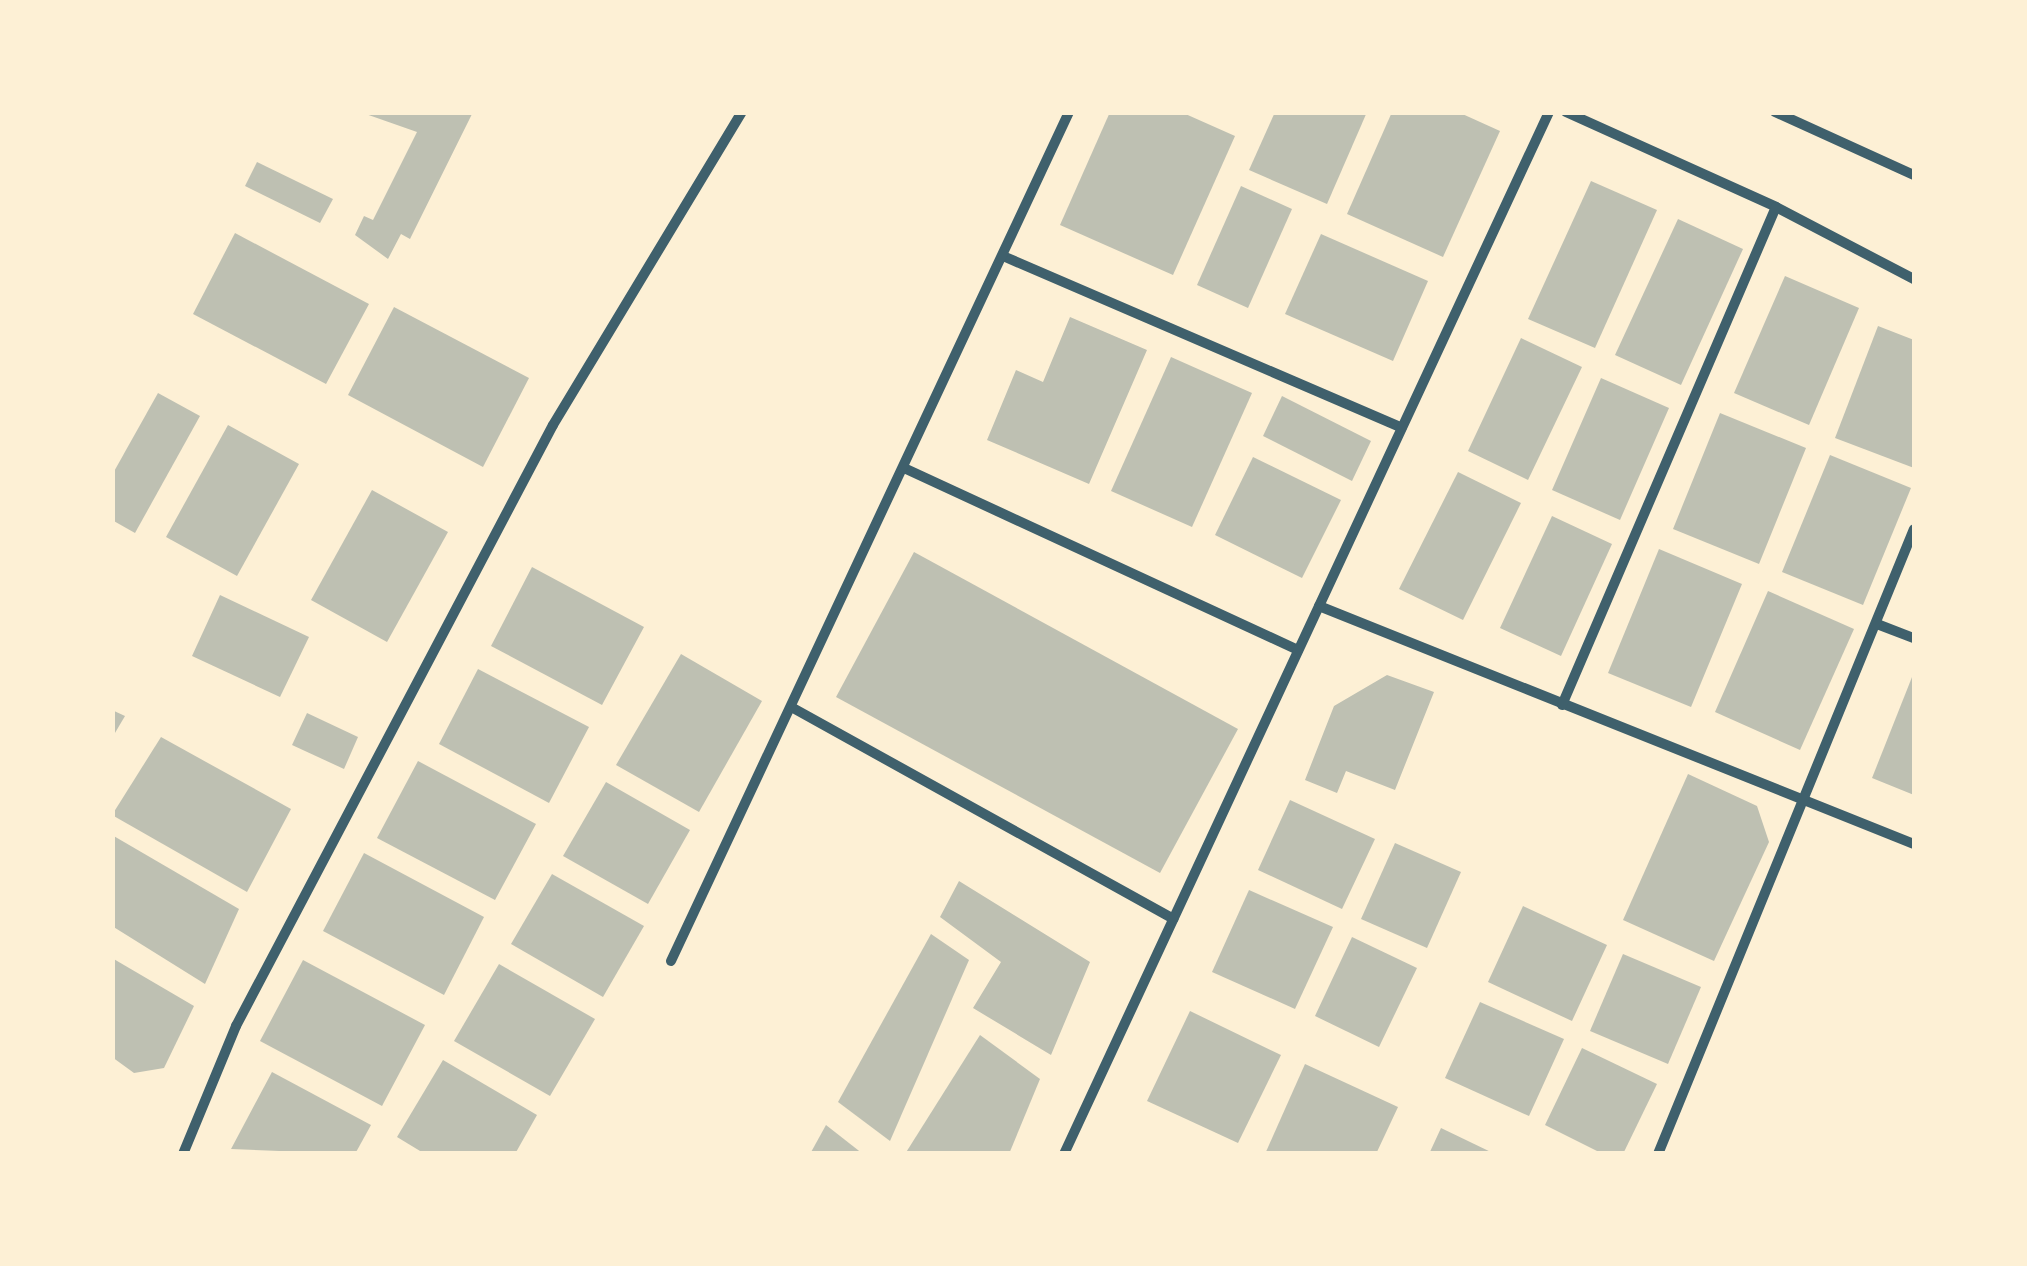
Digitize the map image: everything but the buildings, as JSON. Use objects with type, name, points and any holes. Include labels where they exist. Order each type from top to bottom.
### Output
[{"type":"street","points":[[183,1154],[236,1026],[553,425],[742,112]]},
{"type":"street","points":[[672,962],[1069,112]]},
{"type":"street","points":[[1064,1154],[1548,112]]},
{"type":"street","points":[[1566,112],[1776,207],[1914,279]]},
{"type":"street","points":[[1775,112],[1914,175]]},
{"type":"street","points":[[1562,704],[1776,207]]},
{"type":"street","points":[[1002,256],[1402,428]]},
{"type":"street","points":[[904,468],[1298,650]]},
{"type":"street","points":[[1658,1154],[1914,529]]},
{"type":"street","points":[[1319,606],[1914,844]]},
{"type":"street","points":[[1877,624],[1914,638]]},
{"type":"street","points":[[793,708],[1174,918]]}]
